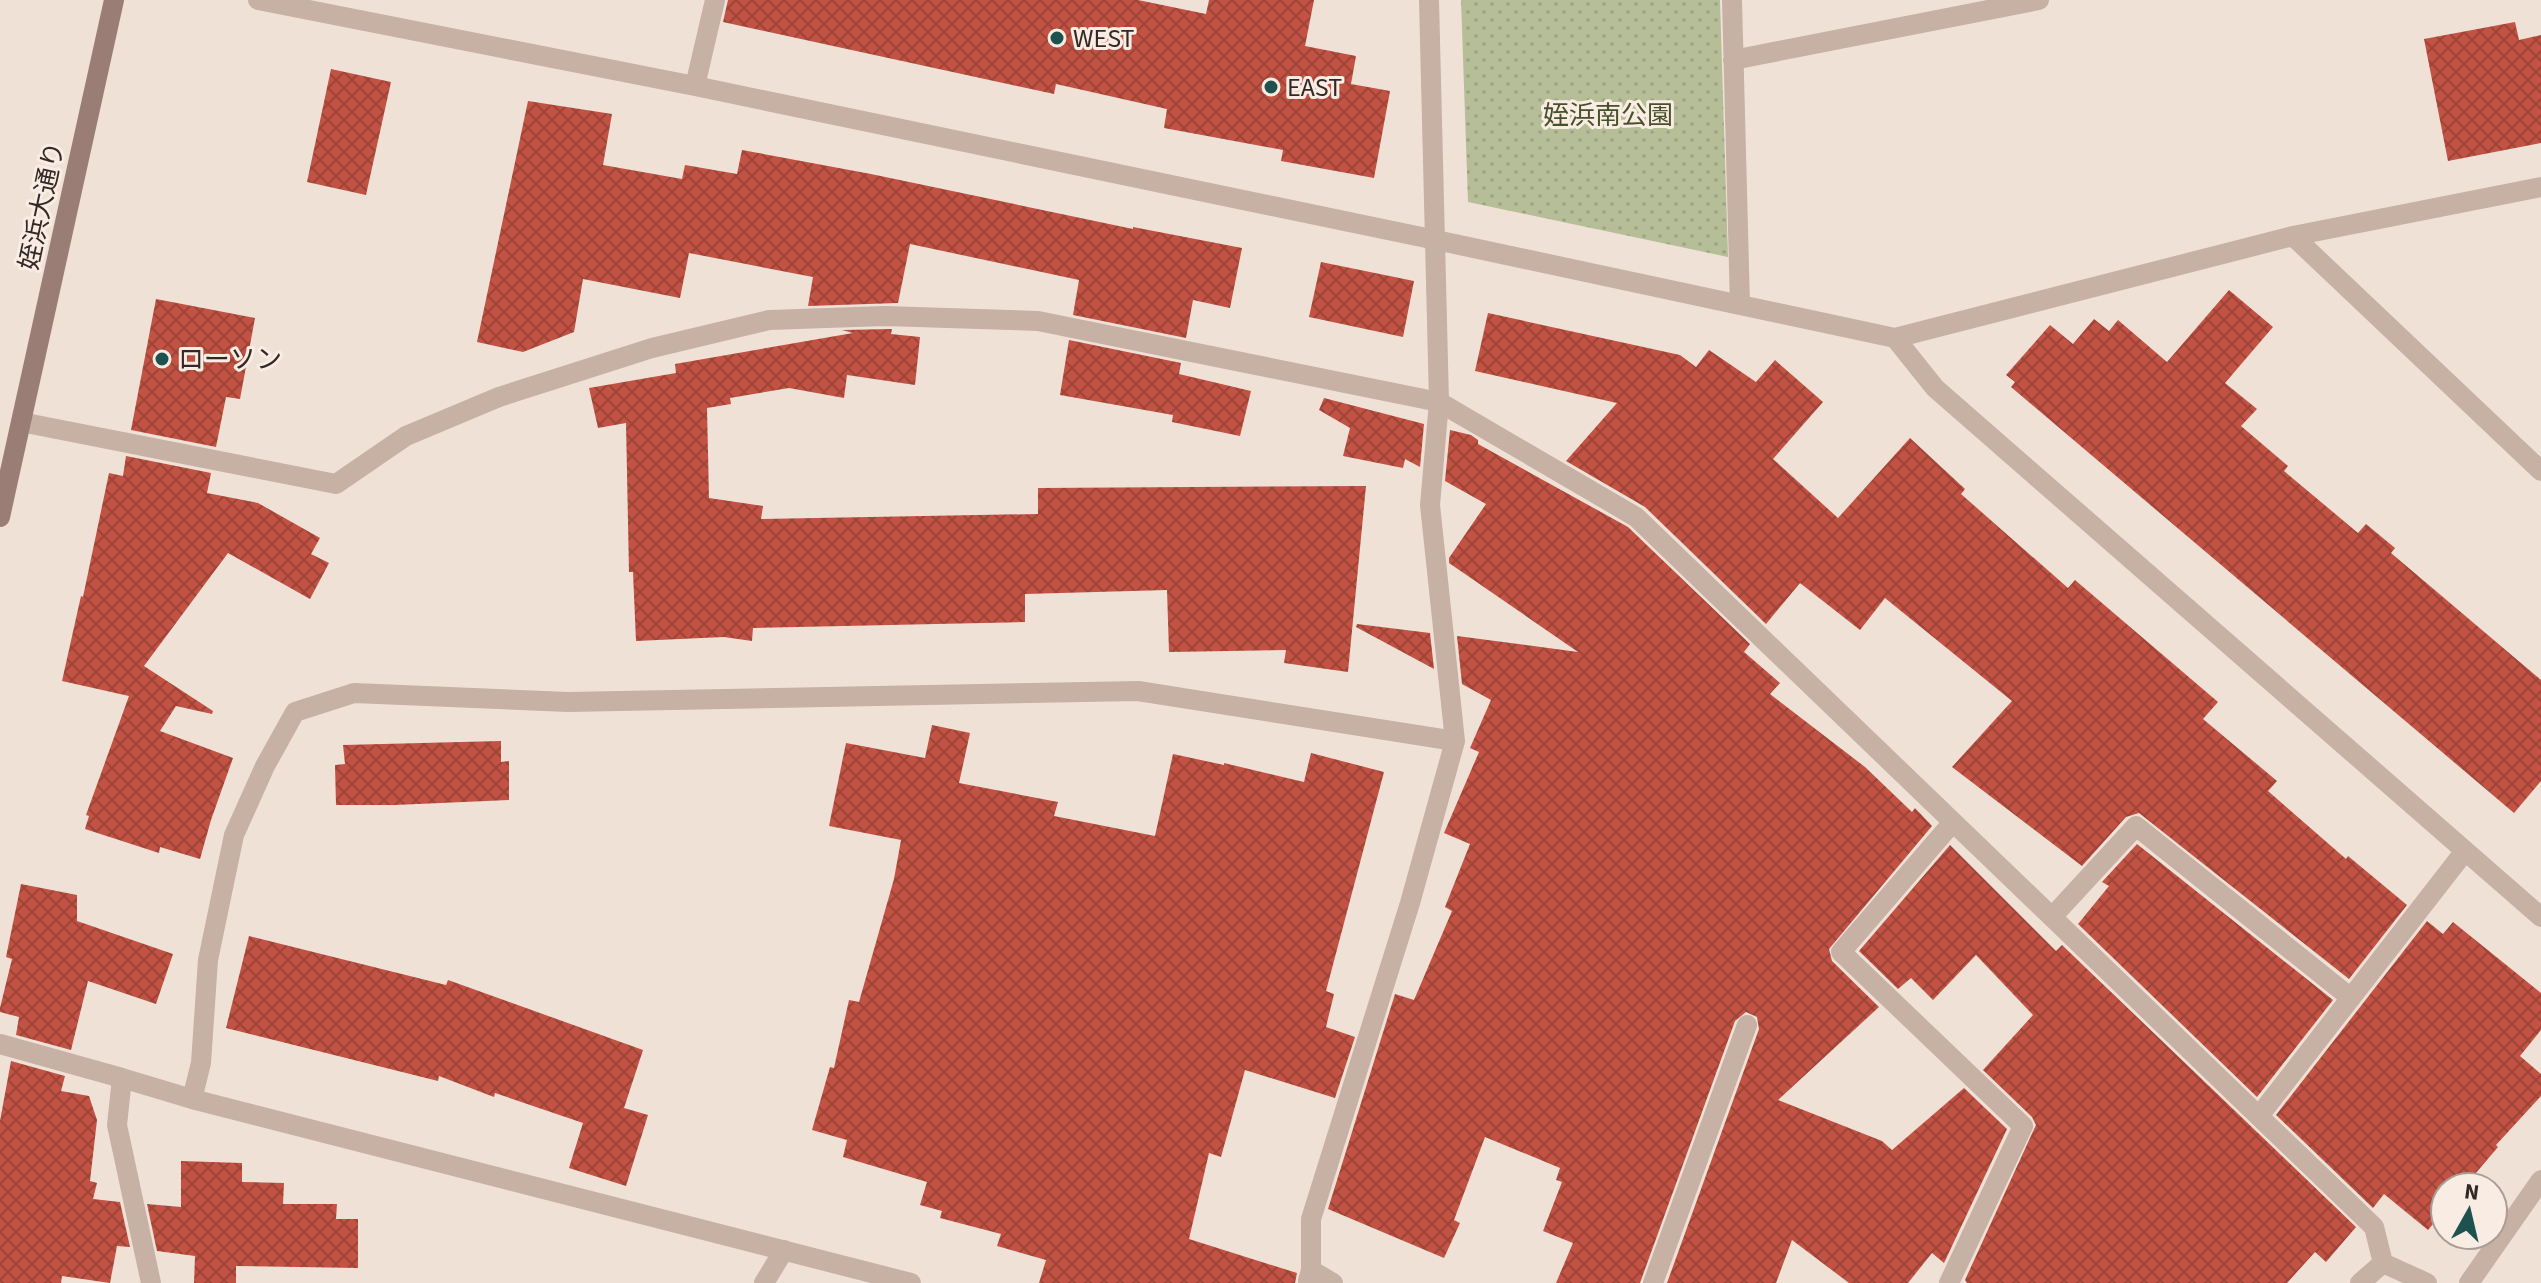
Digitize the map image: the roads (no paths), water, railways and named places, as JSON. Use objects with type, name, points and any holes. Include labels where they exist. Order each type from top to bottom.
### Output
[{"type":"main road","name":"姪浜大通り","points":[[0,517],[114,0]]},
{"type":"street","points":[[258,0],[695,86],[1895,338],[2293,236],[2541,187]]},
{"type":"street","points":[[695,86],[715,0]]},
{"type":"street","points":[[1333,1283],[1309,1277],[1311,1219],[1410,903],[1455,741],[1430,505],[1439,402],[1429,0]]},
{"type":"street","points":[[1732,0],[1740,305]]},
{"type":"street","points":[[1733,60],[2039,0]]},
{"type":"street","points":[[2293,236],[2541,471]]},
{"type":"street","points":[[21,422],[336,484],[406,436],[499,397],[652,348],[769,320],[885,316],[1038,321],[1439,402],[1636,517],[2374,1227],[2383,1263]]},
{"type":"street","points":[[1895,338],[1935,388],[2541,917]]},
{"type":"street","points":[[192,1099],[201,1063],[208,960],[234,835],[265,766],[295,712],[354,693],[568,702],[1138,691],[1455,741]]},
{"type":"street","points":[[1949,1283],[2023,1126],[1841,952],[1953,822]]},
{"type":"street","points":[[2052,917],[2136,826],[2351,998]]},
{"type":"street","points":[[2259,1116],[2465,851]]},
{"type":"street","points":[[1653,1283],[1747,1025]]},
{"type":"street","points":[[0,1044],[192,1099],[911,1283]]},
{"type":"street","points":[[122,1078],[117,1125],[151,1283]]},
{"type":"street","points":[[2469,1283],[2541,1180]]},
{"type":"street","points":[[764,1283],[784,1250]]},
{"type":"street","points":[[2360,1283],[2383,1263]]},
{"type":"street","points":[[2383,1263],[2427,1283]]},
{"type":"place","name":"WEST","points":[[1057,38]]},
{"type":"place","name":"EAST","points":[[1271,87]]},
{"type":"place","name":"ローソン","points":[[162,359]]},
{"type":"park label","name":"姪浜南公園","points":[[1608,115]]}]
